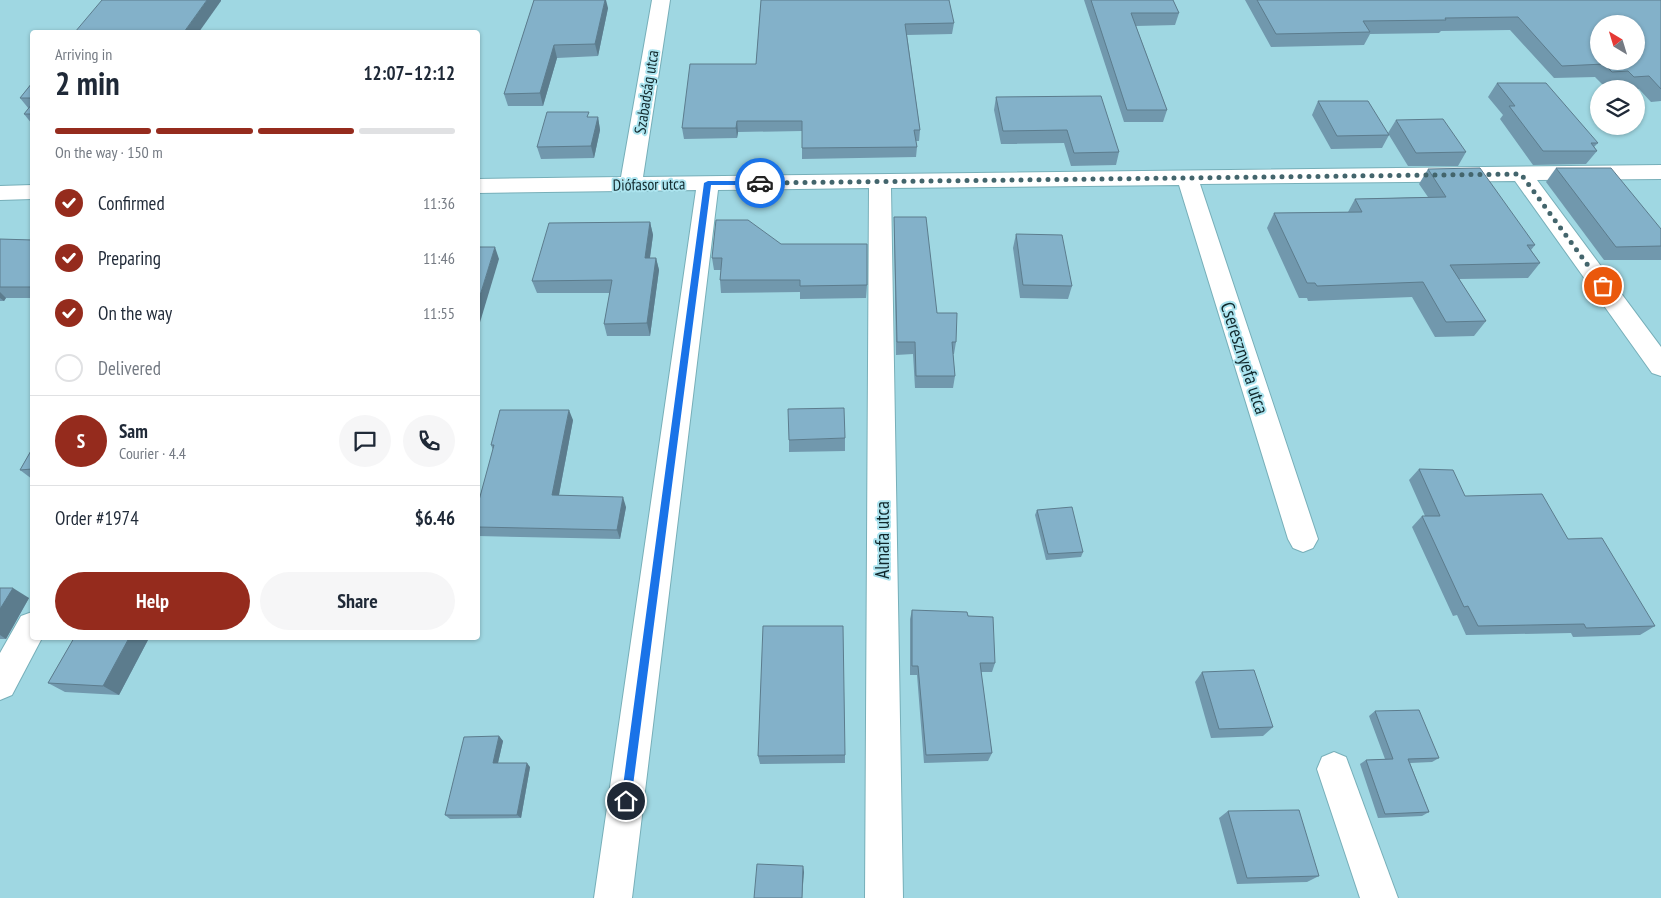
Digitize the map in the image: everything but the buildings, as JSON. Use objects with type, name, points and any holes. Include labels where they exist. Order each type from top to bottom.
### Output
[{"type":"street","name":"Szabadság utca","points":[[631,184],[660,0]]},
{"type":"street","name":"Diófasor utca","points":[[480,186],[1661,172]]},
{"type":"street","points":[[1521,174],[1661,366]]},
{"type":"street","name":"Cseresznyefa utca","points":[[1188,177],[1303,539]]},
{"type":"street","name":"Almafa utca","points":[[880,182],[884,898]]},
{"type":"street","points":[[613,898],[708,183]]},
{"type":"street","points":[[0,193],[30,192]]},
{"type":"street","points":[[0,684],[30,630]]},
{"type":"street","points":[[1334,769],[1379,898]]},
{"type":"way so far","points":[[760,183],[1521,174],[1603,286]]},
{"type":"route","points":[[626,801],[708,183],[760,183]]}]
